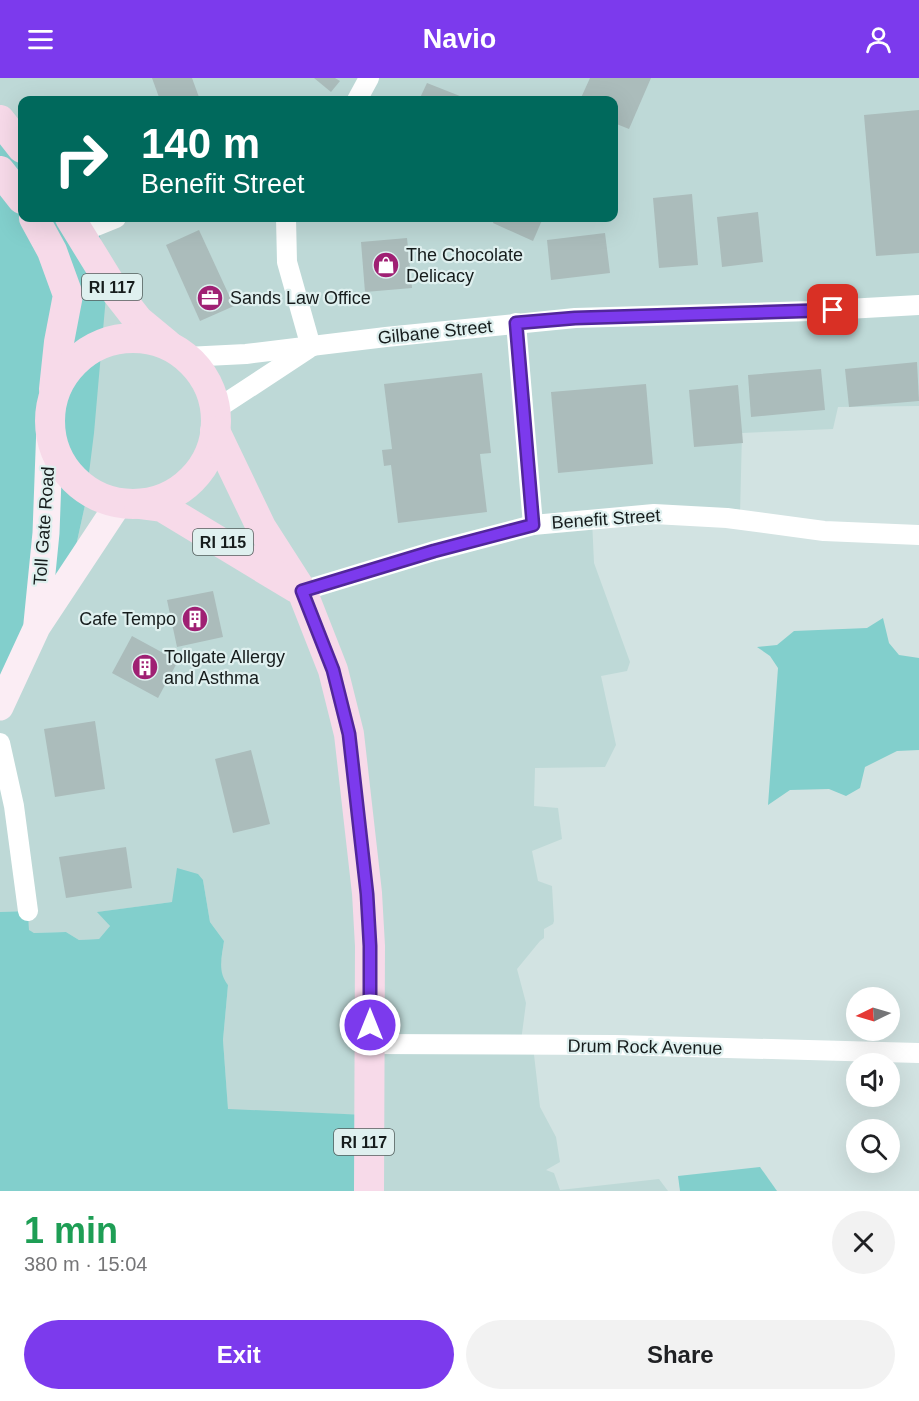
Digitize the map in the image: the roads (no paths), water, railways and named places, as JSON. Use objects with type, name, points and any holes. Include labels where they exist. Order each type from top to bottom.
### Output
[{"type":"main road","points":[[0,120],[18,143]]},
{"type":"main road","points":[[0,171],[18,194]]},
{"type":"main road","name":"RI 117","points":[[36,222],[52,251],[68,295],[59,342],[54,395]]},
{"type":"main road","name":"RI 117","points":[[74,225],[113,288],[138,320],[178,351]]},
{"type":"main road","points":[[142,338],[178,351],[200,372],[210,390],[215,421],[207,458],[190,481],[167,497],[129,504],[92,494],[71,476],[56,452],[50,425],[54,395],[67,370],[88,351],[114,340],[142,338]]},
{"type":"main road","name":"RI 117","points":[[215,421],[261,526],[302,591],[333,670],[349,734],[368,904],[370,946],[369,1191]]},
{"type":"main road","name":"Toll Gate Road","points":[[37,627],[46,533],[50,425]]},
{"type":"main road","name":"Toll Gate Road","points":[[0,707],[37,627],[129,504]]},
{"type":"main road","name":"RI 115","points":[[129,504],[162,507],[302,591]]},
{"type":"main road","name":"RI 117","points":[[359,1191],[370,1092]]},
{"type":"street","points":[[359,96],[369,78]]},
{"type":"street","points":[[74,225],[92,222]]},
{"type":"street","points":[[286,222],[287,262],[311,347]]},
{"type":"street","name":"Gilbane Street","points":[[178,351],[246,354],[575,318],[811,312],[919,305]]},
{"type":"street","points":[[516,323],[533,525]]},
{"type":"street","name":"Gilbane Street","points":[[215,421],[311,347]]},
{"type":"street","name":"Benefit Street","points":[[302,591],[434,551],[533,525],[654,514],[727,518],[824,531],[919,535]]},
{"type":"street","points":[[0,743],[14,806],[28,911]]},
{"type":"street","name":"Drum Rock Avenue","points":[[370,1044],[615,1045],[919,1053]]},
{"type":"place","name":"The Chocolate Delicacy","points":[[386,265]]},
{"type":"place","name":"Sands Law Office","points":[[210,298]]},
{"type":"place","name":"Cafe Tempo","points":[[195,619]]},
{"type":"place","name":"Tollgate Allergy and Asthma","points":[[145,667]]}]
